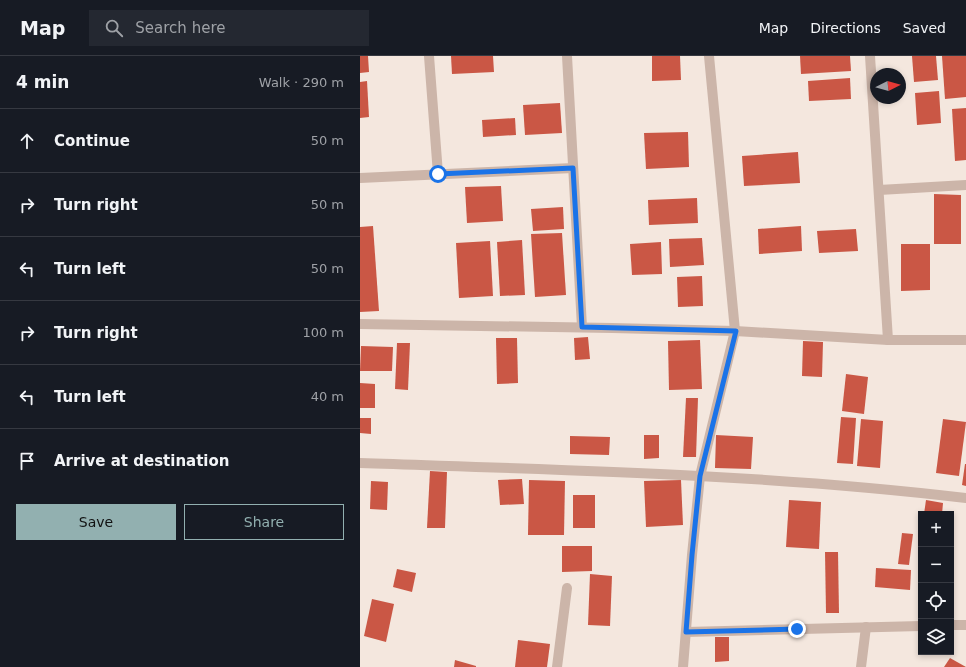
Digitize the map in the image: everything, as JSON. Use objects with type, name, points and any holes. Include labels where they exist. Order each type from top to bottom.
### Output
[{"type":"street","points":[[429,56],[438,174]]},
{"type":"street","points":[[567,56],[582,327]]},
{"type":"street","points":[[683,667],[700,476],[736,331],[709,56]]},
{"type":"street","points":[[870,56],[888,340]]},
{"type":"street","points":[[360,178],[573,168]]},
{"type":"street","points":[[879,190],[966,185]]},
{"type":"street","points":[[360,324],[736,331],[888,340],[966,340]]},
{"type":"street","points":[[360,463],[700,476],[908,491],[966,498]]},
{"type":"street","points":[[557,667],[567,588]]},
{"type":"street","points":[[954,625],[966,625]]},
{"type":"street","points":[[686,632],[918,626]]},
{"type":"street","points":[[861,667],[866,627]]},
{"type":"building","points":[[360,56],[368,56],[369,72],[360,73]]},
{"type":"building","points":[[451,56],[493,56],[494,72],[452,74]]},
{"type":"building","points":[[652,56],[680,56],[681,80],[652,81]]},
{"type":"building","points":[[800,56],[850,56],[851,71],[801,74]]},
{"type":"building","points":[[912,56],[936,56],[938,80],[914,82]]},
{"type":"building","points":[[942,56],[966,56],[966,97],[945,99]]},
{"type":"building","points":[[850,78],[851,99],[809,101],[808,81]]},
{"type":"building","points":[[367,81],[369,117],[360,118],[360,82]]},
{"type":"building","points":[[939,91],[941,123],[917,125],[915,93]]},
{"type":"building","points":[[560,103],[562,133],[525,135],[523,105]]},
{"type":"building","points":[[966,108],[966,160],[955,161],[952,109]]},
{"type":"building","points":[[515,118],[516,135],[483,137],[482,120]]},
{"type":"building","points":[[688,132],[689,167],[646,169],[644,133]]},
{"type":"building","points":[[798,152],[800,183],[744,186],[742,156]]},
{"type":"building","points":[[501,186],[503,221],[467,223],[465,187]]},
{"type":"building","points":[[934,194],[961,195],[961,244],[934,244]]},
{"type":"building","points":[[697,198],[698,223],[649,225],[648,200]]},
{"type":"building","points":[[563,207],[564,229],[533,231],[531,209]]},
{"type":"building","points":[[373,226],[379,311],[360,312],[360,227]]},
{"type":"building","points":[[801,226],[802,251],[759,254],[758,229]]},
{"type":"building","points":[[856,229],[858,251],[819,253],[817,231]]},
{"type":"building","points":[[562,233],[566,295],[535,297],[531,234]]},
{"type":"building","points":[[702,238],[704,265],[670,267],[669,239]]},
{"type":"building","points":[[522,240],[525,295],[500,296],[497,242]]},
{"type":"building","points":[[490,241],[493,296],[459,298],[456,243]]},
{"type":"building","points":[[661,242],[662,274],[632,275],[630,244]]},
{"type":"building","points":[[901,244],[930,244],[930,290],[901,291]]},
{"type":"building","points":[[702,276],[703,306],[678,307],[677,277]]},
{"type":"building","points":[[588,337],[590,359],[575,360],[574,338]]},
{"type":"building","points":[[496,338],[517,338],[518,383],[497,384]]},
{"type":"building","points":[[700,340],[702,389],[669,390],[668,341]]},
{"type":"building","points":[[803,341],[823,342],[822,377],[802,376]]},
{"type":"building","points":[[397,343],[410,343],[408,390],[395,389]]},
{"type":"building","points":[[361,346],[393,347],[392,371],[360,371]]},
{"type":"building","points":[[846,374],[868,377],[864,414],[842,411]]},
{"type":"building","points":[[360,383],[375,384],[375,408],[360,408]]},
{"type":"building","points":[[686,398],[698,398],[696,457],[683,457]]},
{"type":"building","points":[[841,417],[856,418],[853,464],[837,463]]},
{"type":"building","points":[[360,418],[371,418],[371,434],[360,433]]},
{"type":"building","points":[[861,419],[883,421],[880,468],[857,466]]},
{"type":"building","points":[[943,419],[966,422],[959,476],[936,473]]},
{"type":"building","points":[[644,435],[659,435],[659,458],[644,459]]},
{"type":"building","points":[[716,435],[753,437],[751,469],[715,468]]},
{"type":"building","points":[[570,436],[610,437],[609,455],[570,454]]},
{"type":"building","points":[[966,464],[966,486],[962,485]]},
{"type":"building","points":[[430,471],[447,472],[445,528],[427,528]]},
{"type":"building","points":[[522,479],[524,504],[500,505],[498,480]]},
{"type":"building","points":[[529,480],[565,481],[564,535],[528,535]]},
{"type":"building","points":[[681,480],[683,525],[646,527],[644,481]]},
{"type":"building","points":[[371,481],[388,482],[387,510],[370,509]]},
{"type":"building","points":[[573,495],[595,495],[595,528],[573,528]]},
{"type":"building","points":[[789,500],[821,502],[819,549],[786,547]]},
{"type":"building","points":[[926,500],[943,503],[942,511],[924,511]]},
{"type":"building","points":[[902,533],[913,534],[909,565],[898,564]]},
{"type":"building","points":[[562,546],[592,546],[592,571],[562,572]]},
{"type":"building","points":[[825,552],[838,552],[839,613],[826,613]]},
{"type":"building","points":[[876,568],[911,570],[910,590],[875,587]]},
{"type":"building","points":[[397,569],[416,573],[412,592],[393,587]]},
{"type":"building","points":[[590,574],[612,576],[610,626],[588,625]]},
{"type":"building","points":[[372,599],[394,604],[386,642],[364,636]]},
{"type":"building","points":[[715,637],[729,637],[729,661],[715,662]]},
{"type":"building","points":[[518,640],[550,644],[547,667],[515,667]]},
{"type":"building","points":[[950,658],[966,667],[944,667]]},
{"type":"building","points":[[455,660],[476,666],[476,667],[454,667]]},
{"type":"route","points":[[438,174],[573,168],[582,327],[736,331],[700,476],[686,632],[797,629]]}]
